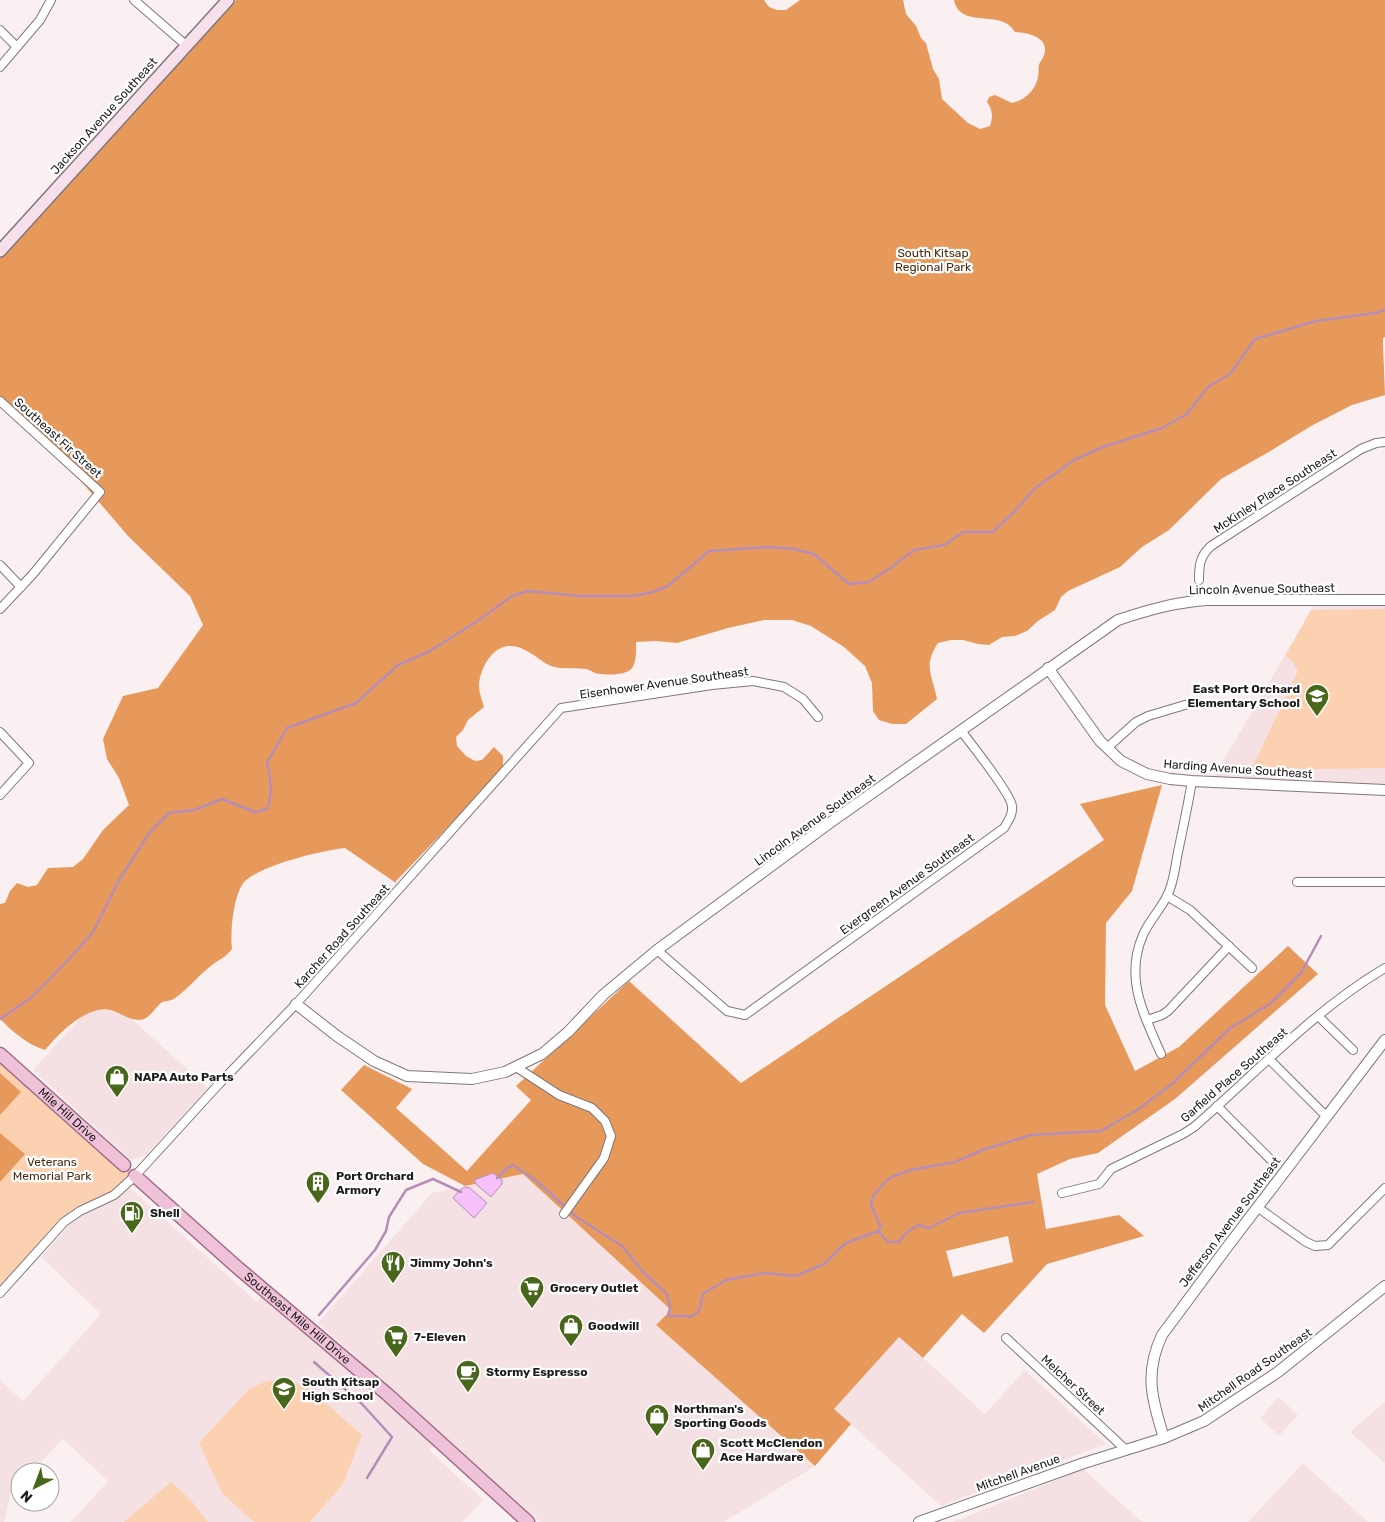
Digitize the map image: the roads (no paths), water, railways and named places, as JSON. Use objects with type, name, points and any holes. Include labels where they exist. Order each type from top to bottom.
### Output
[{"type":"main road","name":"Jackson Avenue Southeast","points":[[0,251],[228,0]]},
{"type":"main road","name":"Mile Hill Drive","points":[[0,1054],[135,1176]]},
{"type":"main road","name":"Southeast Mile Hill Drive","points":[[135,1176],[238,1268],[394,1400],[528,1522]]},
{"type":"street","points":[[0,67],[40,20],[51,0]]},
{"type":"street","points":[[134,0],[186,46]]},
{"type":"street","points":[[0,30],[17,47]]},
{"type":"street","name":"Southeast Fir Street","points":[[0,401],[100,492],[21,587]]},
{"type":"street","name":"McKinley Place Southeast","points":[[1199,580],[1200,561],[1211,546],[1361,448],[1385,442]]},
{"type":"street","points":[[0,565],[21,587],[0,609]]},
{"type":"street","name":"Lincoln Avenue Southeast","points":[[296,1004],[337,1036],[374,1060],[407,1076],[472,1079],[505,1072],[542,1054],[568,1032],[603,995],[657,950],[831,822],[962,732],[1048,668],[1118,620],[1181,602],[1207,600],[1385,600]]},
{"type":"street","name":"Harding Avenue Southeast","points":[[1048,668],[1106,748],[1121,761],[1137,770],[1158,777],[1192,781],[1385,790]]},
{"type":"street","name":"Eisenhower Avenue Southeast","points":[[561,708],[753,681],[784,687],[803,699],[818,717]]},
{"type":"street","points":[[1106,748],[1126,730],[1148,716],[1195,702]]},
{"type":"street","name":"Karcher Road Southeast","points":[[0,1293],[64,1222],[114,1195],[135,1176],[219,1084],[296,1004],[561,708]]},
{"type":"street","points":[[0,732],[29,763],[0,795]]},
{"type":"street","name":"Evergreen Avenue Southeast","points":[[657,950],[727,1011],[745,1015],[1004,828],[1012,814],[1012,805],[1005,792],[962,732]]},
{"type":"street","points":[[1162,1054],[1138,998],[1135,963],[1143,934],[1167,896],[1173,878],[1187,816],[1192,781]]},
{"type":"street","points":[[1297,882],[1328,880],[1385,882]]},
{"type":"street","points":[[1167,896],[1190,910],[1252,968]]},
{"type":"street","points":[[1147,1020],[1168,1011],[1229,946]]},
{"type":"street","name":"Garfield Place Southeast","points":[[1062,1193],[1099,1184],[1111,1170],[1194,1127],[1318,1016],[1364,980],[1385,968]]},
{"type":"street","points":[[1318,1016],[1353,1050]]},
{"type":"street","name":"Jefferson Avenue Southeast","points":[[1164,1438],[1156,1412],[1151,1381],[1155,1350],[1172,1319],[1385,1040]]},
{"type":"street","points":[[1269,1059],[1327,1117]]},
{"type":"street","points":[[516,1067],[559,1095],[592,1108],[606,1120],[611,1136],[604,1158],[564,1214]]},
{"type":"street","points":[[1217,1106],[1270,1159]]},
{"type":"street","points":[[1257,1207],[1306,1242],[1315,1246],[1328,1245],[1385,1188]]},
{"type":"street","name":"Mitchell Road Southeast","points":[[1125,1449],[1164,1438],[1204,1421],[1278,1372],[1385,1286]]},
{"type":"street","name":"Melcher Street","points":[[1006,1338],[1125,1449]]},
{"type":"street","name":"Mitchell Avenue","points":[[919,1522],[1125,1449]]},
{"type":"waterway","points":[[0,1019],[32,997],[93,932],[118,882],[149,833],[169,813],[194,810],[222,799],[255,812],[267,809],[271,786],[267,763],[287,728],[356,703],[398,665],[430,651],[479,620],[512,596],[528,591],[581,596],[632,596],[653,592],[668,586],[709,551],[769,547],[794,549],[814,554],[849,584],[869,582],[914,550],[944,545],[963,532],[993,532],[1034,489],[1074,460],[1103,447],[1162,428],[1187,414],[1208,387],[1230,374],[1255,339],[1316,321],[1385,310]]},
{"type":"waterway","points":[[497,1178],[513,1165],[538,1182],[575,1216],[622,1246],[644,1273],[667,1294],[670,1308],[668,1316],[691,1317],[699,1311],[703,1294],[726,1280],[765,1273],[796,1276],[824,1264],[846,1243],[878,1231],[881,1227],[871,1205],[873,1196],[887,1180],[894,1176],[911,1170],[955,1162],[982,1150],[1031,1135],[1101,1131],[1137,1110],[1172,1084],[1229,1029],[1271,1003],[1301,973],[1321,936]]},
{"type":"waterway","points":[[319,1315],[375,1250],[386,1231],[389,1217],[406,1190],[433,1179],[461,1192]]},
{"type":"waterway","points":[[878,1231],[888,1242],[899,1242],[906,1233],[918,1225],[929,1228],[959,1213],[1033,1202]]},
{"type":"waterway","points":[[314,1362],[362,1404],[392,1437],[367,1478]]},
{"type":"place","name":"East Port Orchard Elementary School","points":[[1317,717]]},
{"type":"place","name":"NAPA Auto Parts","points":[[117,1098]]},
{"type":"place","name":"Port Orchard Armory","points":[[318,1204]]},
{"type":"place","name":"Shell","points":[[132,1234]]},
{"type":"place","name":"Jimmy John's","points":[[393,1284]]},
{"type":"place","name":"Grocery Outlet","points":[[532,1309]]},
{"type":"place","name":"Goodwill","points":[[571,1347]]},
{"type":"place","name":"7-Eleven","points":[[396,1358]]},
{"type":"place","name":"Stormy Espresso","points":[[468,1393]]},
{"type":"place","name":"South Kitsap High School","points":[[284,1410]]},
{"type":"place","name":"Northman's Sporting Goods","points":[[657,1437]]},
{"type":"place","name":"Scott McClendon Ace Hardware","points":[[703,1471]]},
{"type":"park label","name":"South Kitsap Regional Park","points":[[933,260]]},
{"type":"park label","name":"Veterans Memorial Park","points":[[52,1169]]}]
